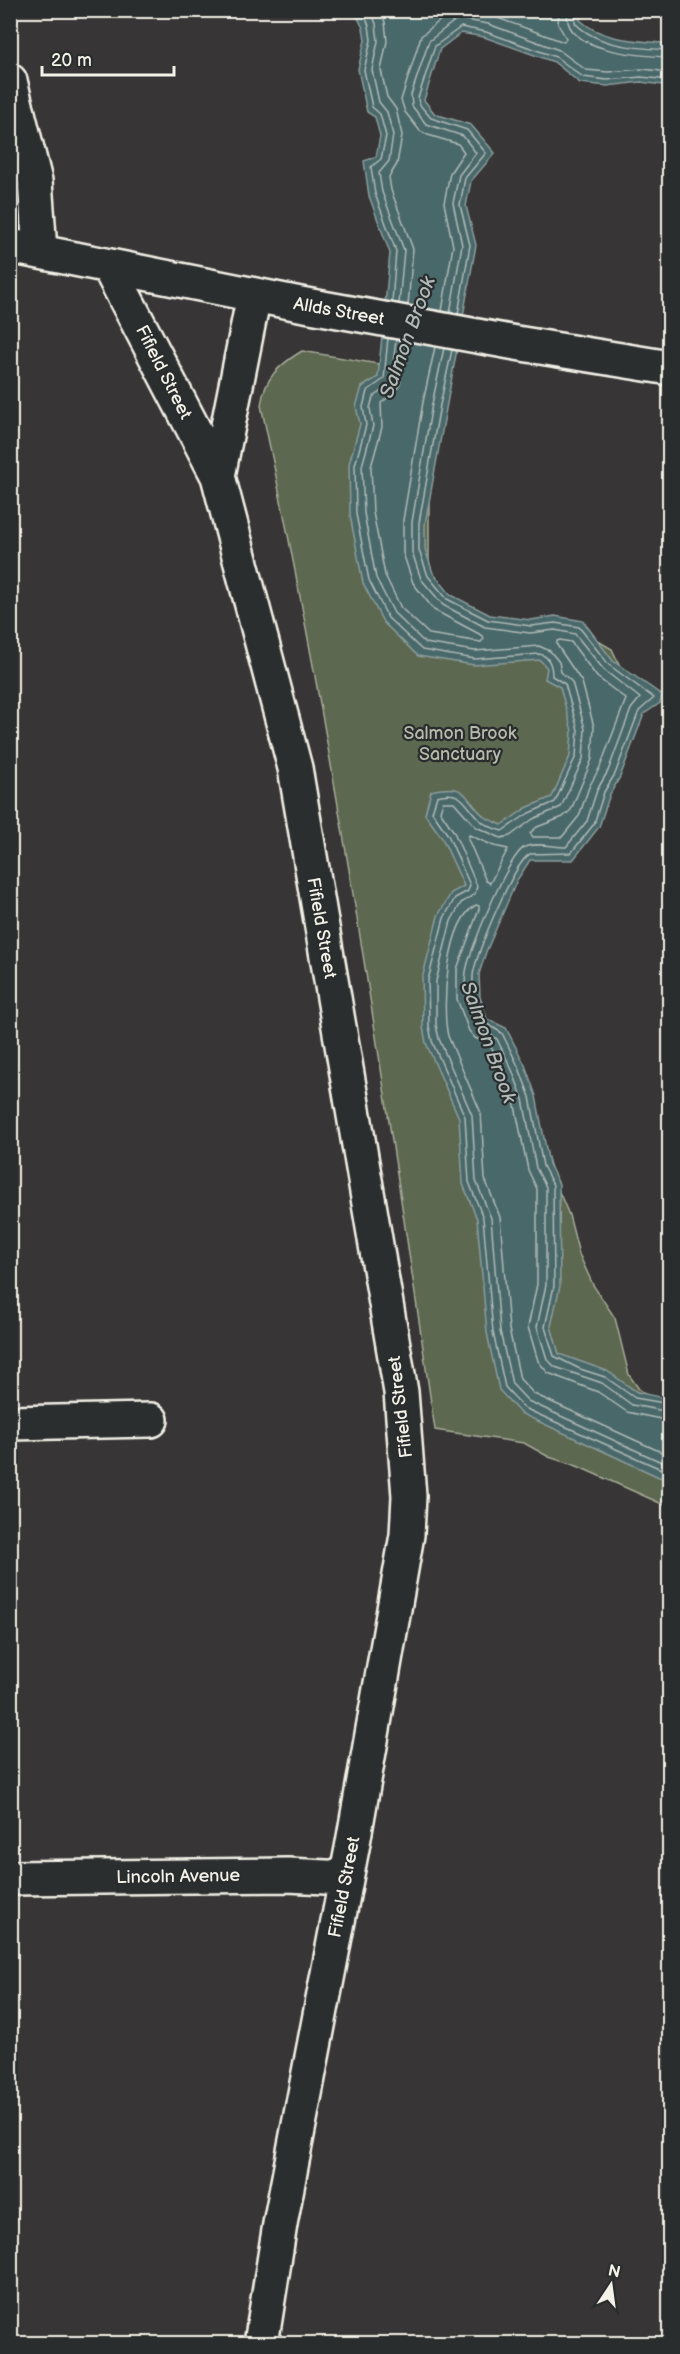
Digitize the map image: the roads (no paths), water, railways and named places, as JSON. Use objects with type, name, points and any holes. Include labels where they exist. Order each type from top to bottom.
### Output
[{"type":"street","points":[[10,81],[35,181],[25,249]]},
{"type":"street","name":"Allds Street","points":[[25,249],[300,304],[669,368]]},
{"type":"street","name":"Fifield Street","points":[[109,267],[218,476],[295,768],[401,1392],[410,1496],[406,1535],[280,2224],[261,2343]]},
{"type":"street","name":"Fifield Street","points":[[218,476],[254,295]]},
{"type":"street","points":[[10,1423],[152,1420]]},
{"type":"street","name":"Lincoln Avenue","points":[[10,1878],[288,1875],[345,1878]]},
{"type":"water","name":"Salmon Brook","points":[[358,11],[582,11],[580,20],[600,32],[622,39],[669,44],[669,86],[641,82],[607,86],[580,83],[554,62],[484,37],[461,33],[440,49],[424,100],[435,114],[471,125],[495,153],[471,181],[466,206],[476,245],[425,524],[425,549],[433,573],[451,595],[490,615],[531,620],[555,616],[583,621],[613,661],[662,695],[660,703],[644,714],[620,777],[610,794],[599,827],[573,860],[530,860],[517,880],[479,974],[480,997],[487,1019],[506,1028],[525,1065],[536,1096],[549,1164],[559,1184],[560,1286],[551,1326],[559,1354],[607,1371],[637,1392],[669,1399],[669,1480],[520,1413],[499,1390],[487,1333],[477,1219],[463,1184],[459,1118],[426,1043],[423,1027],[422,979],[438,916],[451,893],[464,886],[442,838],[425,814],[431,791],[443,789],[458,790],[463,793],[484,816],[502,825],[526,808],[552,797],[570,756],[572,731],[560,687],[545,679],[547,668],[540,660],[474,665],[418,656],[383,622],[363,583],[350,515],[349,464],[360,424],[356,407],[362,387],[378,377],[390,253],[369,196],[364,161],[376,157],[380,136],[375,117],[367,112],[358,69],[365,40],[363,28],[356,14]]},
{"type":"park label","name":"Salmon Brook Sanctuary","points":[[460,743]]}]
